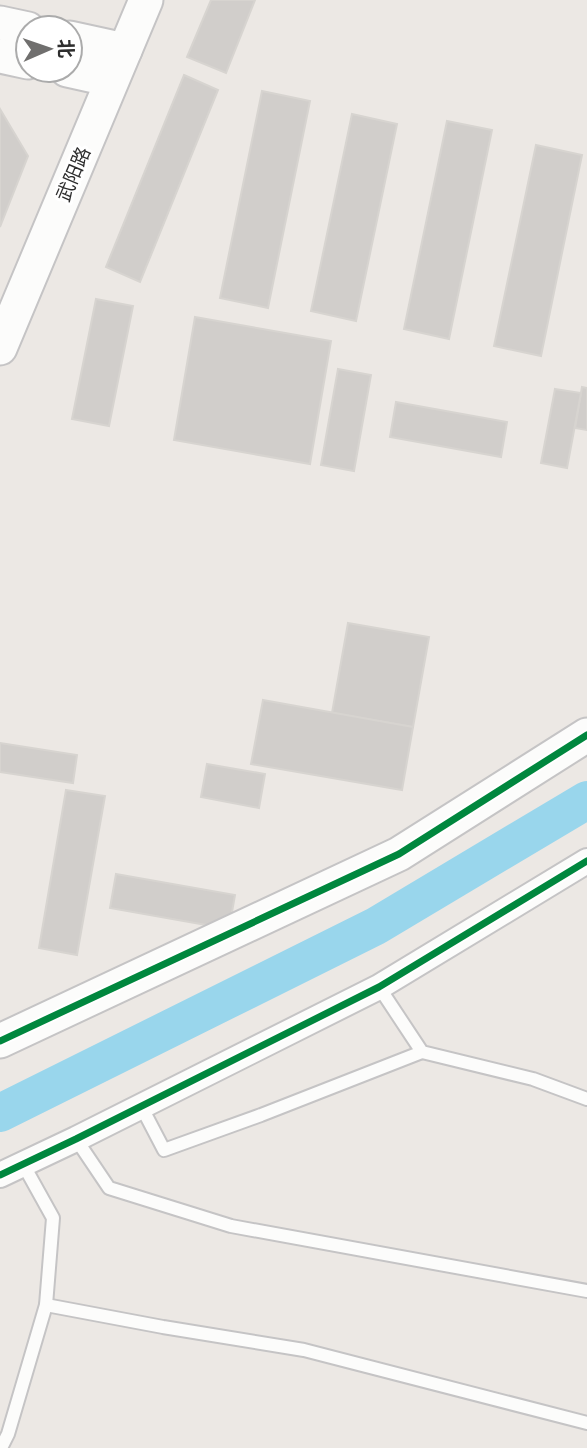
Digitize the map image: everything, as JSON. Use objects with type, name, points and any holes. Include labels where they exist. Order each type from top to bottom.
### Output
[{"type":"street","name":"武阳路","points":[[0,348],[146,0]]},
{"type":"street","points":[[84,46],[119,65]]},
{"type":"street","points":[[84,68],[119,65]]},
{"type":"street","points":[[0,1041],[399,854],[587,735]]},
{"type":"street","points":[[0,1175],[379,987],[587,861]]},
{"type":"lane","points":[[379,987],[422,1052]]},
{"type":"lane","points":[[141,1106],[164,1150],[422,1052],[533,1079],[587,1099]]},
{"type":"lane","points":[[75,1139],[109,1188],[231,1226],[587,1291]]},
{"type":"lane","points":[[2,1448],[46,1305],[53,1218],[23,1164]]},
{"type":"lane","points":[[46,1305],[304,1350],[587,1423]]},
{"type":"building","points":[[211,0],[255,0],[226,73],[187,57]]},
{"type":"building","points":[[184,75],[218,90],[140,282],[106,267]]},
{"type":"building","points":[[262,91],[310,101],[268,308],[220,298]]},
{"type":"building","points":[[0,109],[28,156],[0,227]]},
{"type":"building","points":[[352,114],[397,124],[356,321],[311,311]]},
{"type":"building","points":[[447,121],[492,130],[449,339],[404,329]]},
{"type":"building","points":[[536,145],[582,155],[541,356],[494,346]]},
{"type":"building","points":[[96,299],[133,306],[109,426],[72,419]]},
{"type":"building","points":[[195,317],[331,341],[310,464],[174,440]]},
{"type":"building","points":[[338,369],[371,375],[354,471],[321,465]]},
{"type":"building","points":[[582,387],[587,388],[587,430],[575,428]]},
{"type":"building","points":[[555,389],[581,393],[567,468],[541,463]]},
{"type":"building","points":[[396,402],[507,422],[501,457],[390,437]]},
{"type":"building","points":[[348,623],[429,637],[413,727],[332,713]]},
{"type":"building","points":[[263,700],[413,727],[402,790],[251,764]]},
{"type":"building","points":[[0,743],[77,755],[73,783],[0,772]]},
{"type":"building","points":[[207,764],[265,774],[259,808],[201,797]]},
{"type":"building","points":[[66,790],[105,796],[77,955],[39,948]]},
{"type":"building","points":[[116,874],[235,895],[229,929],[110,908]]},
{"type":"waterway","points":[[0,1113],[376,926],[587,800]]},
{"type":"cycle path","points":[[0,1041],[399,854],[587,735]]},
{"type":"cycle path","points":[[0,1175],[379,987],[587,861]]}]
